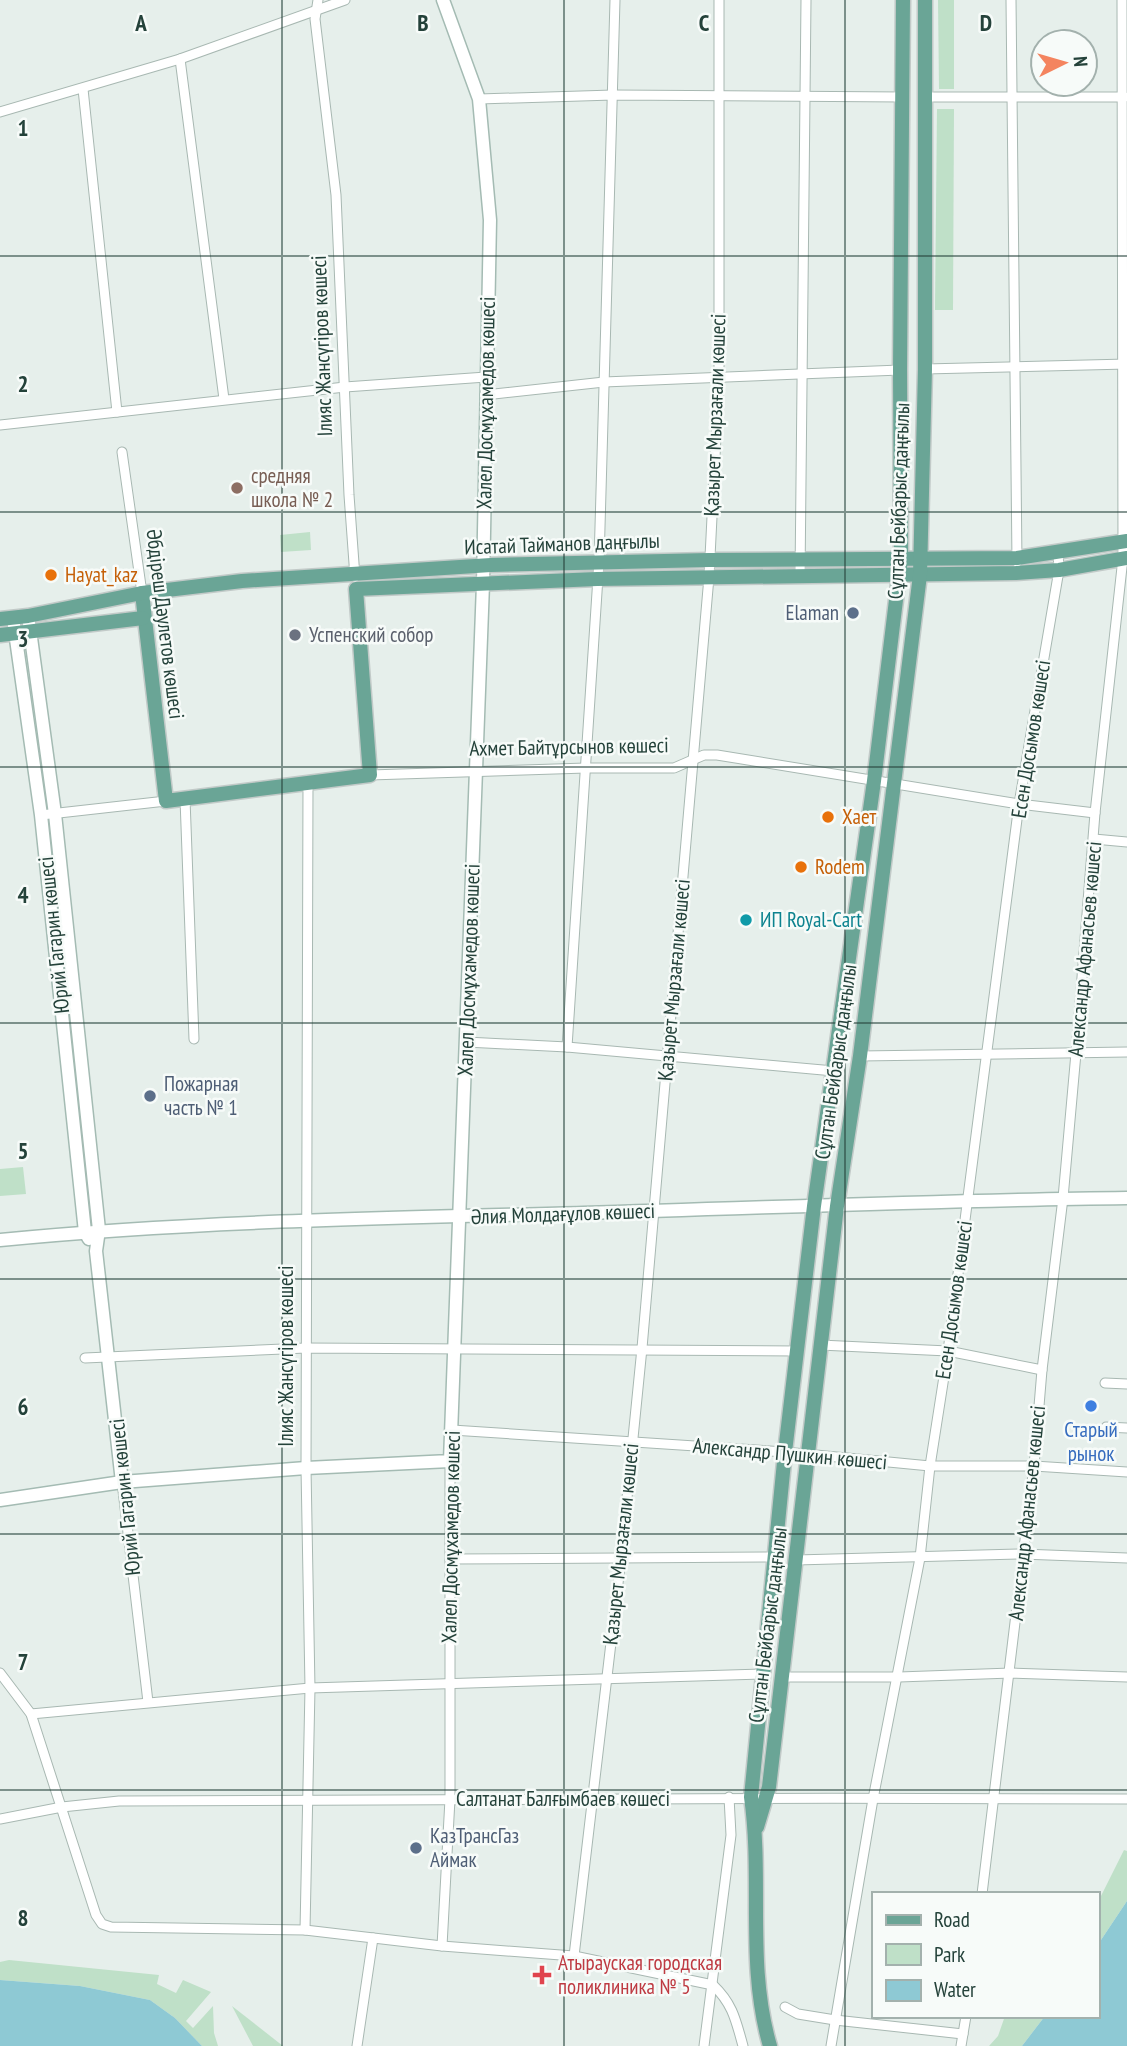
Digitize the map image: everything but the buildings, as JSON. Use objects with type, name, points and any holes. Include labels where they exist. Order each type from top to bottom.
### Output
[{"type":"main road","name":"Сұлтан Бейбарыс даңғылы","points":[[770,2046],[758,1990],[756,1832],[751,1797],[785,1452],[814,1206],[874,781],[901,559],[903,0]]},
{"type":"main road","name":"Сұлтан Бейбарыс даңғылы","points":[[756,1832],[768,1797],[837,1206],[860,1056],[920,575],[925,369],[925,0]]},
{"type":"main road","name":"Исатай Тайманов даңғылы","points":[[14,618],[142,593],[242,581],[483,584],[597,579],[920,575],[1016,566],[1058,552],[1126,542]]},
{"type":"main road","name":"Исатай Тайманов даңғылы","points":[[355,581],[484,566],[599,562],[921,559],[1059,570],[1125,558]]},
{"type":"main road","name":"Ілияс Жансүгіров көшесі","points":[[355,581],[370,775]]},
{"type":"main road","name":"Әбдіреш Дәулетов көшесі","points":[[142,593],[166,802]]},
{"type":"main road","points":[[0,635],[143,618]]},
{"type":"main road","name":"Ахмет Байтұрсынов көшесі","points":[[166,802],[370,775]]},
{"type":"main road","points":[[855,920],[866,925],[877,923]]},
{"type":"street","points":[[0,112],[180,59],[317,5],[345,0]]},
{"type":"street","name":"Халел Досмұхамедов көшесі","points":[[442,1946],[450,1799],[450,1461],[484,566],[490,220],[479,99],[443,0]]},
{"type":"street","points":[[567,1047],[599,562],[615,0]]},
{"type":"street","name":"Қазырет Мырзағали көшесі","points":[[574,1956],[633,1442],[709,577],[719,377],[719,0]]},
{"type":"street","points":[[800,578],[806,0]]},
{"type":"street","points":[[1011,0],[1016,566]]},
{"type":"street","name":"Александр Афанасьев көшесі","points":[[982,1892],[1011,1673],[1042,1370],[1063,1199],[1095,813],[1125,558],[1125,97],[1122,0]]},
{"type":"street","name":"Ілияс Жансүгіров көшесі","points":[[317,5],[315,19],[336,195],[355,581]]},
{"type":"street","points":[[180,59],[224,399]]},
{"type":"street","points":[[83,89],[117,412]]},
{"type":"street","points":[[479,99],[612,95],[902,97]]},
{"type":"street","points":[[924,97],[1125,97]]},
{"type":"street","points":[[925,369],[1125,364]]},
{"type":"street","points":[[485,395],[604,382],[900,370]]},
{"type":"street","points":[[0,425],[345,387],[486,377]]},
{"type":"street","name":"Әбдіреш Дәулетов көшесі","points":[[122,452],[142,593]]},
{"type":"street","name":"Есен Досымов көшесі","points":[[831,2046],[873,1799],[920,1558],[1019,804],[1059,570],[1058,552]]},
{"type":"street","name":"Юрий Гагарин көшесі","points":[[14,618],[23,632],[55,814],[99,1230],[96,1251],[148,1702]]},
{"type":"street","name":"Юрий Гагарин көшесі","points":[[23,632],[85,1232],[96,1251]]},
{"type":"street","name":"Ахмет Байтұрсынов көшесі","points":[[370,775],[674,768],[704,755],[717,755],[1019,804],[1095,813]]},
{"type":"street","name":"Ілияс Жансүгіров көшесі","points":[[305,1930],[310,1688],[306,1468],[308,783]]},
{"type":"street","points":[[185,799],[194,1039]]},
{"type":"street","name":"Ахмет Байтұрсынов көшесі","points":[[41,815],[166,802]]},
{"type":"street","points":[[1094,839],[1127,842]]},
{"type":"street","points":[[466,1042],[567,1047],[834,1071]]},
{"type":"street","points":[[860,1056],[1127,1052]]},
{"type":"street","name":"Әлия Молдағұлов көшесі","points":[[0,1240],[99,1230],[308,1221],[968,1200],[1127,1198]]},
{"type":"street","points":[[820,1345],[948,1351],[1042,1370]]},
{"type":"street","points":[[85,1358],[306,1348],[797,1351]]},
{"type":"street","points":[[1105,1383],[1127,1384]]},
{"type":"street","points":[[1106,1427],[1127,1428]]},
{"type":"street","name":"Александр Пушкин көшесі","points":[[452,1430],[785,1452],[930,1466],[1034,1466],[1127,1472]]},
{"type":"street","points":[[0,1500],[122,1482],[306,1468],[450,1461]]},
{"type":"street","points":[[796,1560],[1022,1554],[1127,1558]]},
{"type":"street","points":[[450,1559],[774,1557]]},
{"type":"street","points":[[0,1673],[31,1714],[96,1915],[102,1924],[111,1927],[305,1930],[442,1946],[574,1956],[713,1985],[727,1998],[743,2046]]},
{"type":"street","points":[[783,1677],[1011,1673],[1127,1676]]},
{"type":"street","points":[[31,1714],[310,1688],[762,1674]]},
{"type":"street","points":[[704,2046],[731,1835],[729,1797]]},
{"type":"street","name":"Салтанат Балғымбаев көшесі","points":[[0,1819],[62,1807],[119,1801],[592,1801],[729,1797],[1127,1799]]},
{"type":"street","points":[[357,2046],[373,1938]]},
{"type":"street","points":[[785,2007],[799,2014],[835,2020],[963,2034]]},
{"type":"street","points":[[961,2046],[966,2018]]},
{"type":"green space","points":[[938,0],[954,0],[954,89],[939,89]]},
{"type":"green space","points":[[937,109],[954,109],[953,310],[935,310]]},
{"type":"green space","points":[[310,532],[311,550],[281,552],[280,535]]},
{"type":"green space","points":[[23,1167],[26,1194],[0,1196],[0,1169]]},
{"type":"green space","points":[[1124,1850],[1127,1851],[1127,1901],[1099,1943],[1099,1900]]},
{"type":"green space","points":[[9,1960],[159,1975],[157,1984],[176,1993],[183,1980],[211,1992],[186,2021],[193,2028],[213,2006],[214,2033],[218,2046],[202,2046],[175,2018],[150,2000],[80,1986],[0,1980],[0,1962]]},
{"type":"green space","points":[[232,2006],[283,2046],[253,2046]]},
{"type":"green space","points":[[1004,2018],[1043,2018],[1022,2046],[989,2046],[998,2036]]},
{"type":"water","points":[[1127,1901],[1127,2046],[1022,2046],[1043,2018],[1099,2018],[1099,1943]]},
{"type":"water","points":[[0,1980],[80,1986],[150,2000],[175,2018],[202,2046],[0,2046]]},
{"type":"place","name":"cредняя школа № 2","points":[[237,488]]},
{"type":"place","name":"Hayat_kaz","points":[[51,575]]},
{"type":"place","name":"Elaman","points":[[853,613]]},
{"type":"place","name":"Успенский собор","points":[[295,635]]},
{"type":"place","name":"Хает","points":[[828,817]]},
{"type":"place","name":"Rodem","points":[[801,867]]},
{"type":"place","name":"ИП Royal-Cart","points":[[746,920]]},
{"type":"place","name":"Пожарная часть № 1","points":[[150,1096]]},
{"type":"place","name":"Старый рынок","points":[[1091,1406]]},
{"type":"place","name":"КазТрансГаз Аймак","points":[[416,1848]]},
{"type":"place","name":"Атырауская городская поликлиника № 5","points":[[542,1975]]}]
